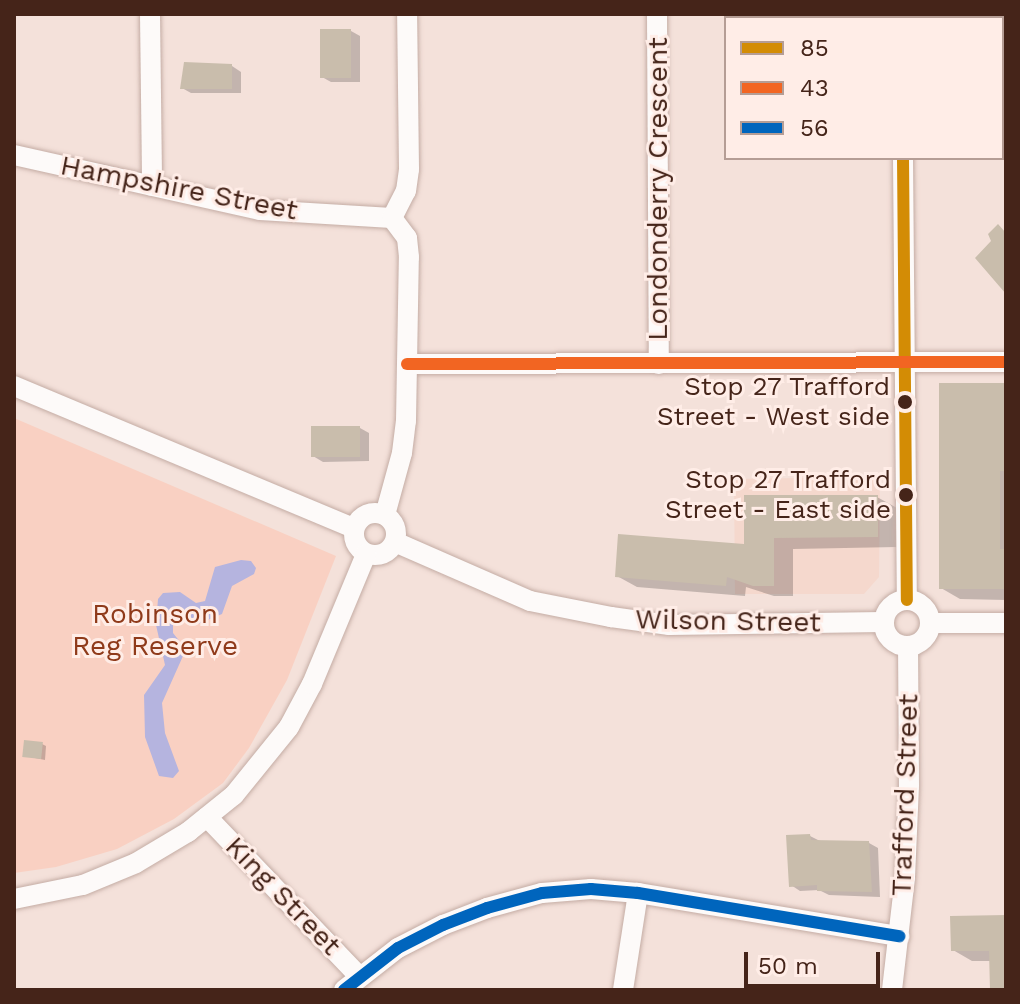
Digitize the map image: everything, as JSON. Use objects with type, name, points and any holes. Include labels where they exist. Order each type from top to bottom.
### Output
[{"type":"street","points":[[150,14],[152,186]]},
{"type":"street","points":[[385,515],[402,453],[407,364],[409,257],[407,238],[392,218],[406,191],[409,169],[407,14]]},
{"type":"street","name":"Londonderry Crescent","points":[[657,14],[659,364]]},
{"type":"street","name":"Hampshire Street","points":[[14,155],[260,210],[392,218]]},
{"type":"street","points":[[903,160],[907,600]]},
{"type":"street","points":[[407,364],[1006,362]]},
{"type":"street","points":[[14,386],[354,528]]},
{"type":"street","points":[[385,515],[394,524],[395,542],[380,555],[366,554],[354,540],[354,528],[363,516],[385,515]]},
{"type":"street","name":"Wilson Street","points":[[395,542],[530,601],[611,617],[669,625],[883,622]]},
{"type":"street","points":[[14,899],[83,885],[136,863],[207,817],[234,795],[289,727],[312,684],[366,554]]},
{"type":"street","points":[[907,600],[926,609],[931,623],[922,642],[908,647],[893,642],[883,622],[894,604],[907,600]]},
{"type":"street","points":[[931,623],[1006,623]]},
{"type":"street","name":"Trafford Street","points":[[892,990],[899,936],[909,786],[908,647]]},
{"type":"street","name":"King Street","points":[[207,817],[359,976]]},
{"type":"street","points":[[344,990],[403,946],[487,908],[542,893],[591,889],[638,893],[899,936]]},
{"type":"street","points":[[623,990],[638,893]]},
{"type":"shaded area","points":[[880,477],[879,577],[864,594],[735,594],[734,479]]},
{"type":"green space","name":"Robinson Reg Reserve","points":[[14,418],[336,556],[287,680],[249,748],[223,783],[174,819],[117,849],[56,867],[14,873]]},
{"type":"water","points":[[241,560],[251,561],[256,568],[254,574],[232,586],[222,614],[198,624],[185,618],[173,621],[173,633],[181,643],[183,656],[162,703],[165,733],[179,771],[173,778],[159,776],[145,737],[144,695],[165,665],[156,625],[158,599],[163,593],[180,592],[196,603],[205,601],[215,567]]},
{"type":"building","points":[[320,29],[351,29],[351,78],[320,78]]},
{"type":"building","points":[[184,62],[232,64],[232,89],[180,89]]},
{"type":"building","points":[[998,224],[1006,233],[1006,294],[975,258],[991,241],[988,234]]},
{"type":"building","points":[[939,383],[1006,383],[1006,471],[1000,471],[1000,549],[1006,549],[1006,589],[939,589]]},
{"type":"building","points":[[311,426],[360,426],[360,457],[311,457]]},
{"type":"building","points":[[744,495],[878,495],[878,537],[774,538],[774,586],[753,586],[727,577],[726,586],[615,577],[618,534],[744,544]]},
{"type":"building","points":[[24,740],[43,742],[41,759],[22,757]]},
{"type":"building","points":[[810,834],[811,840],[869,841],[872,892],[817,891],[817,885],[789,887],[786,835]]},
{"type":"building","points":[[1006,915],[1006,990],[990,990],[989,951],[951,951],[950,916]]},
{"type":"transit line","name":"85","points":[[903,160],[907,600]]},
{"type":"transit line","name":"43","points":[[407,364],[1006,362]]},
{"type":"transit line","name":"56","points":[[344,990],[398,948],[443,925],[487,908],[542,893],[591,889],[638,893],[899,936]]},
{"type":"place","name":"Stop 27 Trafford Street - West side","points":[[905,402]]},
{"type":"place","name":"Stop 27 Trafford Street - East side","points":[[906,495]]}]
